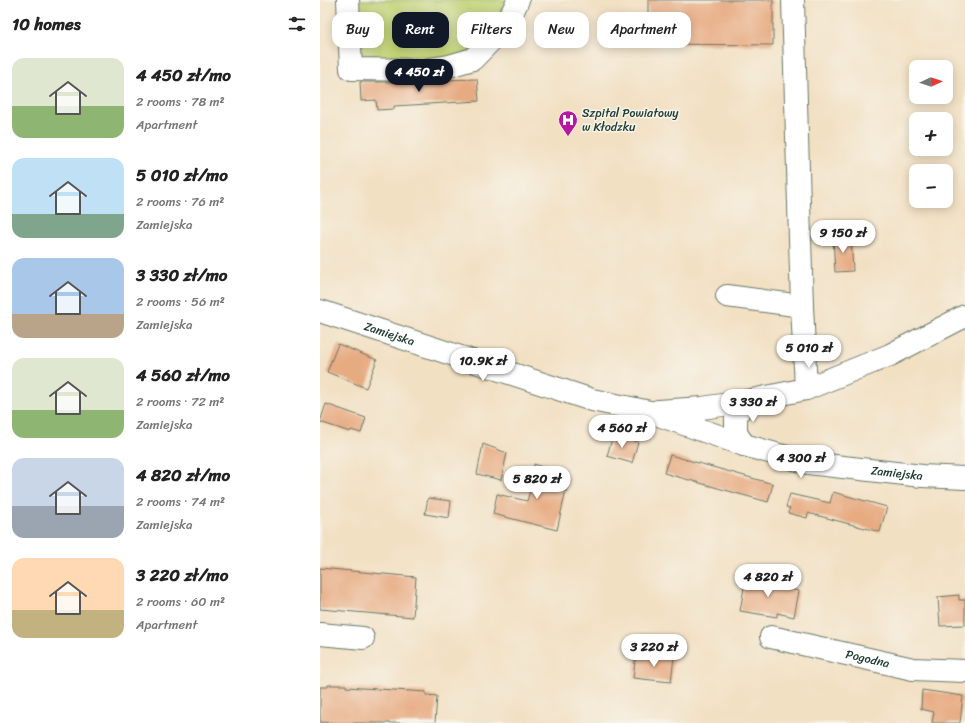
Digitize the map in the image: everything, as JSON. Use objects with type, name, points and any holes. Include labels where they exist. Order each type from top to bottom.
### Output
[{"type":"street","points":[[348,0],[351,69],[423,70],[449,66],[473,59],[501,30],[518,0]]},
{"type":"street","points":[[793,0],[802,306],[806,389]]},
{"type":"street","points":[[727,296],[802,306]]},
{"type":"street","points":[[650,412],[702,408],[742,402],[806,389],[890,355],[965,316]]},
{"type":"street","name":"Zamiejska","points":[[321,317],[592,400],[650,412],[744,445],[808,463],[922,476],[965,478]]},
{"type":"street","points":[[742,402],[736,418],[736,433],[744,445]]},
{"type":"street","points":[[320,634],[363,638]]},
{"type":"street","name":"Pogodna","points":[[771,637],[913,669],[965,671]]},
{"type":"green space","points":[[355,0],[511,0],[502,12],[457,12],[457,48],[474,48],[472,51],[439,62],[360,60],[359,48],[384,48],[384,12],[356,12]]},
{"type":"building","points":[[648,0],[773,0],[773,45],[691,44],[691,12],[648,12]]},
{"type":"building","points":[[477,79],[479,101],[394,106],[394,109],[377,110],[376,100],[361,101],[360,82],[423,82]]},
{"type":"building","points":[[851,237],[853,271],[835,272],[833,238]]},
{"type":"building","points":[[338,344],[377,360],[366,388],[327,372]]},
{"type":"building","points":[[326,404],[366,418],[361,433],[351,430],[350,432],[320,422]]},
{"type":"building","points":[[613,435],[638,442],[632,463],[607,456]]},
{"type":"building","points":[[483,444],[507,453],[501,480],[477,474]]},
{"type":"building","points":[[670,455],[773,484],[768,502],[664,473]]},
{"type":"building","points":[[534,464],[569,477],[557,530],[493,514],[497,494],[527,501],[532,484]]},
{"type":"building","points":[[833,492],[887,507],[880,532],[808,513],[807,518],[788,513],[790,508],[786,507],[790,494],[830,503]]},
{"type":"building","points":[[428,498],[451,501],[449,518],[425,514]]},
{"type":"building","points":[[320,568],[416,577],[413,617],[320,609]]},
{"type":"building","points":[[746,576],[782,582],[782,587],[799,591],[794,617],[777,613],[777,617],[740,611]]},
{"type":"building","points":[[959,595],[959,600],[965,600],[965,625],[940,626],[938,597]]},
{"type":"building","points":[[636,653],[674,657],[671,682],[633,678]]},
{"type":"building","points":[[328,685],[346,685],[346,687],[426,692],[426,695],[437,696],[435,723],[320,722],[320,687],[328,687]]},
{"type":"building","points":[[922,690],[963,696],[960,723],[932,723],[934,712],[921,709]]},
{"type":"place","name":"Szpital Powiatowy w Kłodzku","points":[[568,137]]}]
